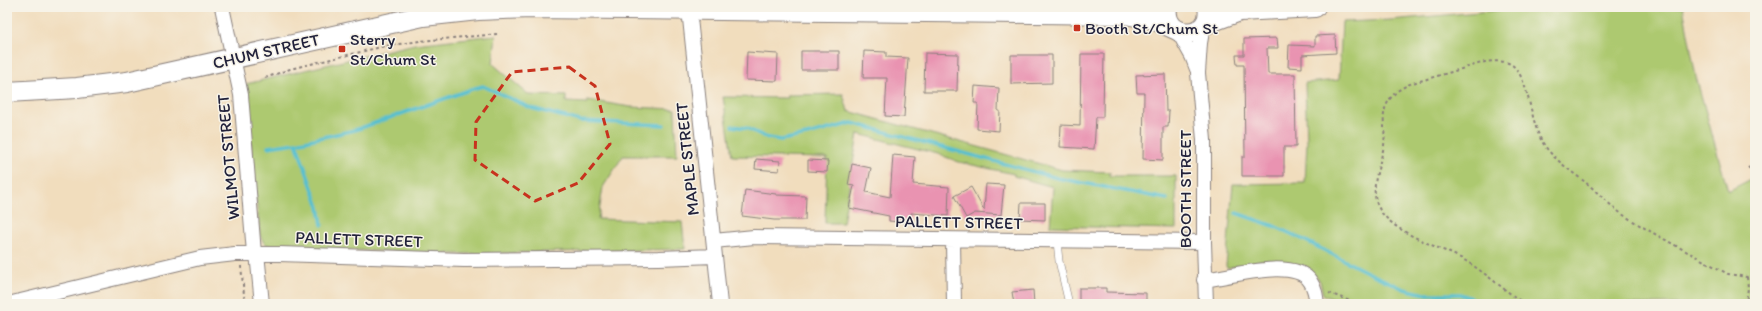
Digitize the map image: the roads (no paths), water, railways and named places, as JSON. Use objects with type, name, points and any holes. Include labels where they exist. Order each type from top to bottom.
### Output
[{"type":"street","name":"WILMOT STREET","points":[[222,7],[241,95],[262,304]]},
{"type":"street","name":"CHUM STREET","points":[[1125,14],[1150,7]]},
{"type":"street","points":[[1168,7],[1168,18],[1176,30],[1191,33],[1196,32],[1205,19],[1234,9],[1315,7]]},
{"type":"street","name":"CHUM STREET","points":[[7,92],[102,86],[408,19],[450,12],[510,8],[1009,10],[1125,14],[1164,23],[1176,30]]},
{"type":"street","name":"MAPLE STREET","points":[[698,9],[715,256],[720,304]]},
{"type":"street","name":"BOOTH STREET","points":[[1205,19],[1200,43],[1198,73],[1204,140],[1204,280],[1206,304]]},
{"type":"street","name":"BOOTH STREET","points":[[1176,30],[1192,56],[1198,73]]},
{"type":"street","name":"PALLETT STREET","points":[[714,241],[754,237],[1204,242]]},
{"type":"street","points":[[954,240],[954,304]]},
{"type":"street","name":"PALLETT STREET","points":[[8,304],[200,258],[256,253],[464,260],[715,256]]},
{"type":"street","points":[[1204,280],[1274,269],[1287,269],[1300,272],[1310,279],[1314,288],[1317,304]]},
{"type":"lane","points":[[1057,241],[1059,261],[1070,304]]},
{"type":"waterway","points":[[268,147],[296,143],[355,130],[483,86],[531,108],[580,121],[664,125]]},
{"type":"waterway","points":[[732,126],[746,128],[768,138],[781,140],[852,123],[1057,178],[1167,199]]},
{"type":"waterway","points":[[296,143],[319,207],[322,225]]},
{"type":"waterway","points":[[1236,213],[1274,226],[1404,289],[1425,294],[1460,294],[1488,304]]},
{"type":"place","name":"Booth St/Chum St","points":[[1077,28]]},
{"type":"place","name":"Sterry St/Chum St","points":[[342,49]]}]
